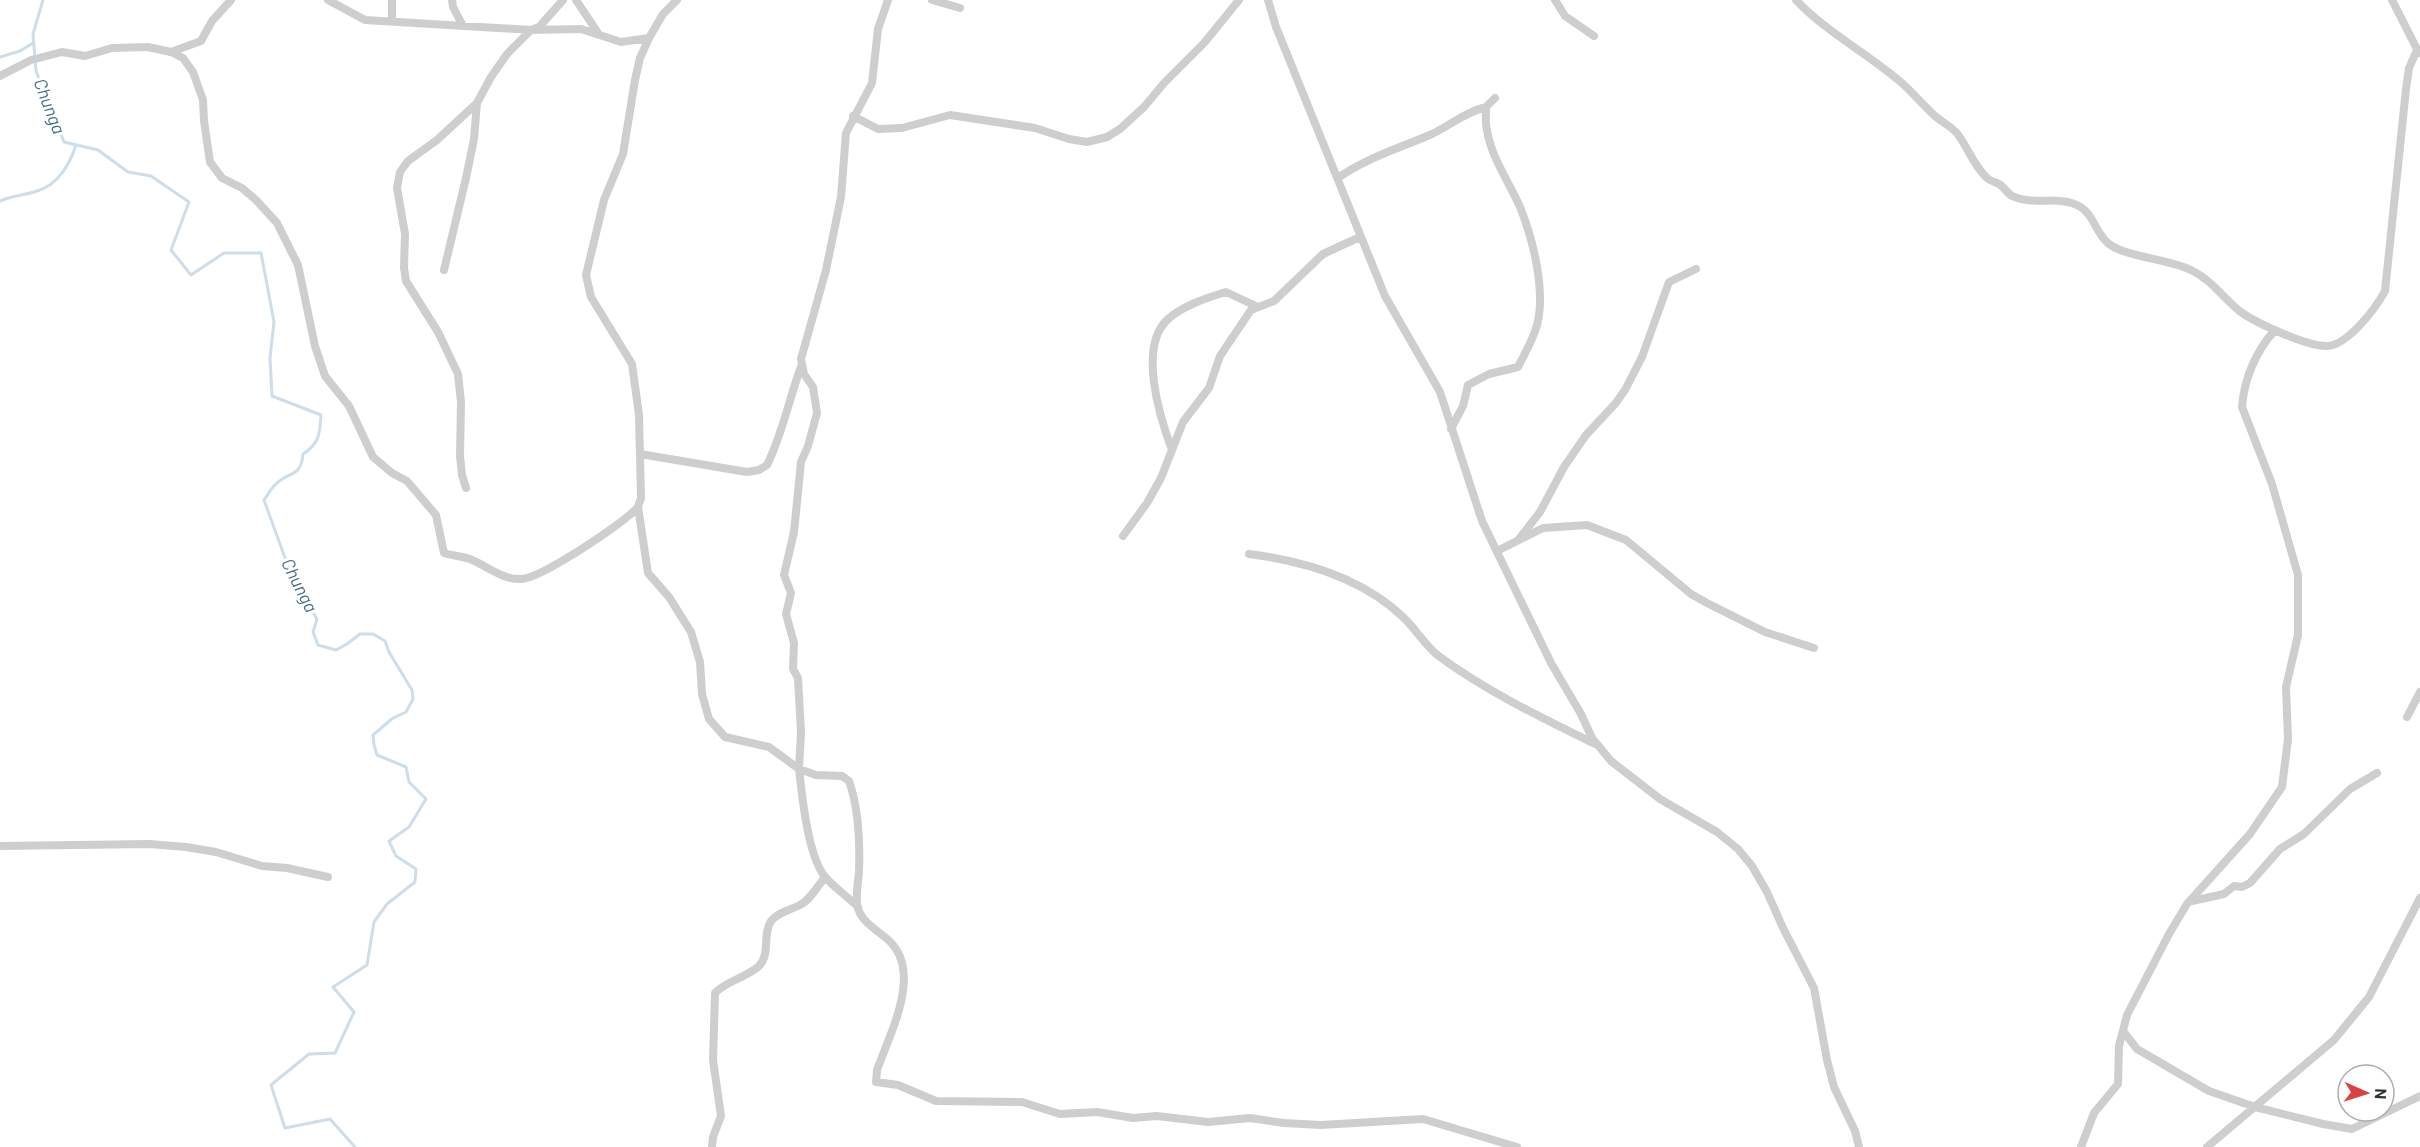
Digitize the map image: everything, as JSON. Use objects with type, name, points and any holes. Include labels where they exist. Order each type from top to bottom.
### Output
[{"type":"street","points":[[171,52],[201,41],[212,21],[231,0]]},
{"type":"street","points":[[328,0],[365,20],[531,30],[581,28],[621,42],[649,38]]},
{"type":"street","points":[[392,20],[393,0]]},
{"type":"street","points":[[452,0],[453,7],[463,26]]},
{"type":"street","points":[[466,488],[460,456],[461,412],[458,374],[438,332],[406,281],[405,234],[397,188],[400,172],[408,161],[437,140],[477,104],[500,63],[531,30],[539,27],[563,0]]},
{"type":"street","points":[[576,0],[598,33]]},
{"type":"street","points":[[677,0],[663,14],[640,57],[623,154],[604,200],[586,275],[591,297],[632,364],[639,415],[641,498],[638,507],[648,573],[688,624],[702,670],[702,694],[709,719],[725,737],[769,747],[799,769],[816,775],[842,776],[849,781],[856,810],[858,907]]},
{"type":"street","points":[[640,454],[747,472],[767,465],[783,427],[791,393],[802,363],[841,197],[846,133],[872,83],[878,29],[888,0]]},
{"type":"street","points":[[932,0],[960,8]]},
{"type":"street","points":[[853,116],[878,129],[902,128],[950,115],[1035,128],[1069,140],[1087,142],[1107,137],[1120,129],[1144,107],[1204,43],[1239,0]]},
{"type":"street","points":[[1268,0],[1276,27],[1360,237],[1385,296],[1440,392],[1482,520],[1535,632],[1597,744],[1619,769],[1660,800],[1717,832],[1731,843],[1752,866],[1814,988],[1834,1087],[1855,1131],[1859,1147]]},
{"type":"street","points":[[1555,0],[1565,16],[1594,36]]},
{"type":"street","points":[[1796,0],[1843,40],[1904,85],[1958,135],[1972,160],[1988,180],[2000,185],[2012,196],[2042,201],[2067,200],[2082,207],[2099,234],[2110,245],[2126,252],[2182,266],[2196,272],[2212,283],[2236,309],[2252,321],[2328,346],[2339,342],[2358,326],[2378,304],[2385,291],[2406,89],[2409,68],[2419,52],[2392,0]]},
{"type":"street","points":[[0,76],[31,60],[62,52],[85,56],[112,48],[148,47],[171,52],[183,58],[193,72],[203,100],[210,162],[222,178],[242,188],[263,206],[277,223],[282,237],[294,255],[315,346],[325,376],[349,406],[373,457],[392,473],[407,481],[436,515],[444,553],[454,557],[468,558],[509,578],[522,580],[535,577],[617,524],[638,507]]},
{"type":"street","points":[[1338,178],[1355,166],[1440,130],[1470,111],[1486,107],[1494,98]]},
{"type":"street","points":[[444,270],[468,168],[477,104]]},
{"type":"street","points":[[1451,429],[1463,406],[1468,385],[1489,374],[1518,367],[1538,324],[1540,288],[1529,234],[1486,131],[1486,107]]},
{"type":"street","points":[[1123,536],[1148,502],[1161,478],[1183,422],[1209,388],[1220,356],[1246,316],[1251,310],[1274,301],[1323,254],[1360,237]]},
{"type":"street","points":[[1519,539],[1540,512],[1564,467],[1586,435],[1615,404],[1624,390],[1642,357],[1669,282],[1696,269]]},
{"type":"street","points":[[1172,450],[1151,370],[1155,341],[1166,321],[1208,297],[1226,292],[1258,307]]},
{"type":"street","points":[[2081,1147],[2094,1113],[2118,1084],[2119,1046],[2127,1015],[2145,977],[2188,902],[2250,834],[2282,787],[2286,764],[2286,687],[2298,635],[2298,575],[2272,484],[2242,407],[2243,394],[2256,358],[2264,342],[2275,330]]},
{"type":"street","points":[[802,363],[804,374],[813,387],[817,413],[801,462],[794,532],[784,575],[791,593],[786,614],[794,643],[793,669],[798,678],[801,733],[799,769],[811,842],[825,877],[858,907],[871,927],[894,945],[899,953],[904,993],[877,1070],[876,1082],[898,1085],[936,1101],[1022,1102],[1060,1114],[1097,1112],[1133,1118],[1179,1117],[1208,1122],[1250,1118],[1284,1124],[1321,1125],[1423,1119],[1517,1147]]},
{"type":"street","points":[[1497,550],[1543,528],[1587,525],[1626,540],[1691,594],[1707,603],[1765,632],[1814,648]]},
{"type":"street","points":[[1249,554],[1276,557],[1353,581],[1380,597],[1402,616],[1437,656],[1545,720],[1597,744]]},
{"type":"street","points":[[2407,717],[2420,692]]},
{"type":"street","points":[[2188,902],[2224,894],[2234,886],[2242,887],[2250,883],[2280,849],[2304,834],[2350,789],[2377,773]]},
{"type":"street","points":[[0,846],[149,844],[186,847],[216,852],[262,866],[286,868],[328,877]]},
{"type":"street","points":[[712,1147],[713,1137],[721,1116],[712,1060],[715,993],[720,987],[759,965],[764,958],[769,924],[775,917],[805,902],[825,877]]},
{"type":"street","points":[[2207,1147],[2334,1040],[2369,997],[2420,898]]},
{"type":"street","points":[[2123,1031],[2137,1049],[2209,1091],[2255,1107],[2352,1129],[2420,1096]]},
{"type":"waterway","name":"Chunga","points":[[43,0],[33,34],[36,71],[64,142],[98,150],[128,172],[151,176],[189,202],[171,250],[191,275],[224,253],[261,253],[274,322],[270,358],[272,396],[321,415],[318,438],[303,454],[300,467],[274,486],[264,500],[292,577],[317,619],[313,632],[318,645],[336,650],[360,634],[373,634],[385,641],[389,652],[412,690],[413,699],[406,712],[393,718],[373,735],[377,755],[406,767],[409,782],[426,799],[409,827],[389,841],[396,856],[416,869],[415,882],[387,904],[374,922],[367,965],[333,987],[354,1012],[335,1053],[309,1054],[271,1085],[285,1128],[330,1119],[355,1147]]},
{"type":"waterway","points":[[0,57],[20,51],[33,43]]},
{"type":"waterway","points":[[0,201],[37,191],[51,184],[67,166],[76,145]]}]
